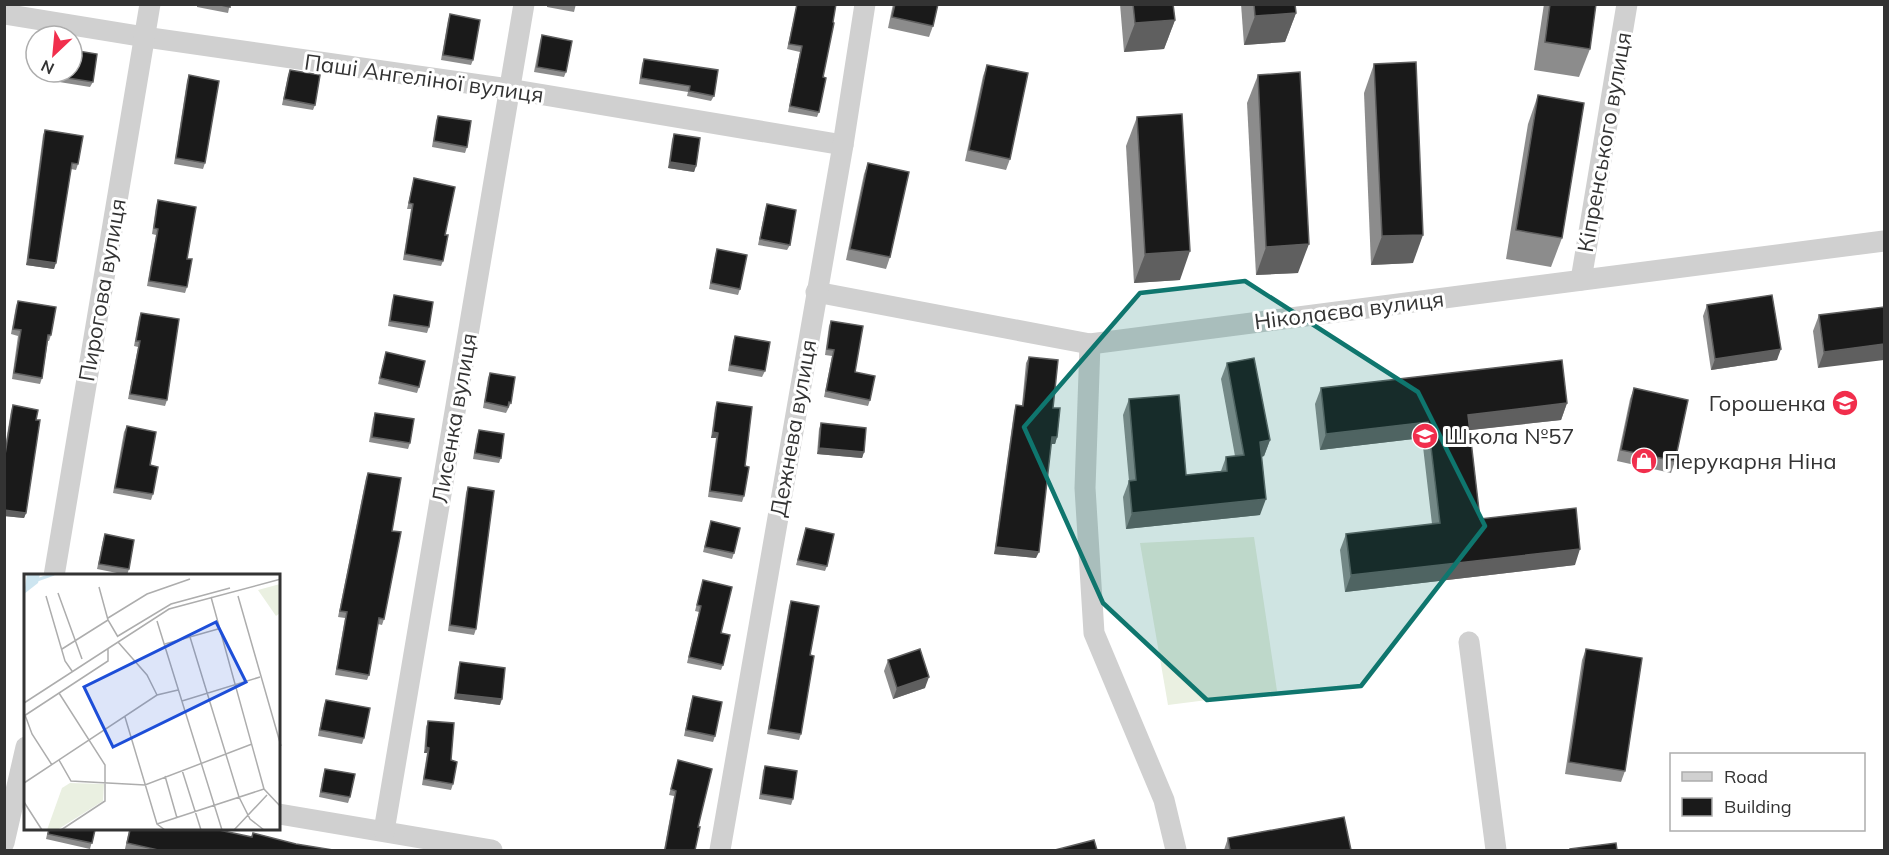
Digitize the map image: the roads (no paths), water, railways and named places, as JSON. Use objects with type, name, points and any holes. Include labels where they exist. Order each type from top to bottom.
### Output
[{"type":"street","name":"Пирогова вулиця","points":[[54,574],[150,4]]},
{"type":"street","name":"Лисенка вулиця","points":[[384,831],[524,4]]},
{"type":"street","name":"Дежнева вулиця","points":[[720,850],[843,145],[865,4]]},
{"type":"street","name":"Кіпренського вулиця","points":[[1581,280],[1627,4]]},
{"type":"street","name":"Паші Ангеліної вулиця","points":[[4,14],[145,37],[509,89],[843,145]]},
{"type":"street","name":"Ніколаєва вулиця","points":[[816,292],[1090,344],[1884,241]]},
{"type":"street","points":[[1090,344],[1084,488],[1094,633],[1164,800],[1176,850]]},
{"type":"street","points":[[1468,642],[1496,850]]},
{"type":"street","points":[[4,843],[23,772]]},
{"type":"street","points":[[280,814],[492,850]]},
{"type":"place","name":"Горошенка","points":[[1845,403]]},
{"type":"place","name":"Школа №57","points":[[1425,436]]},
{"type":"place","name":"Перукарня Ніна","points":[[1644,461]]}]
